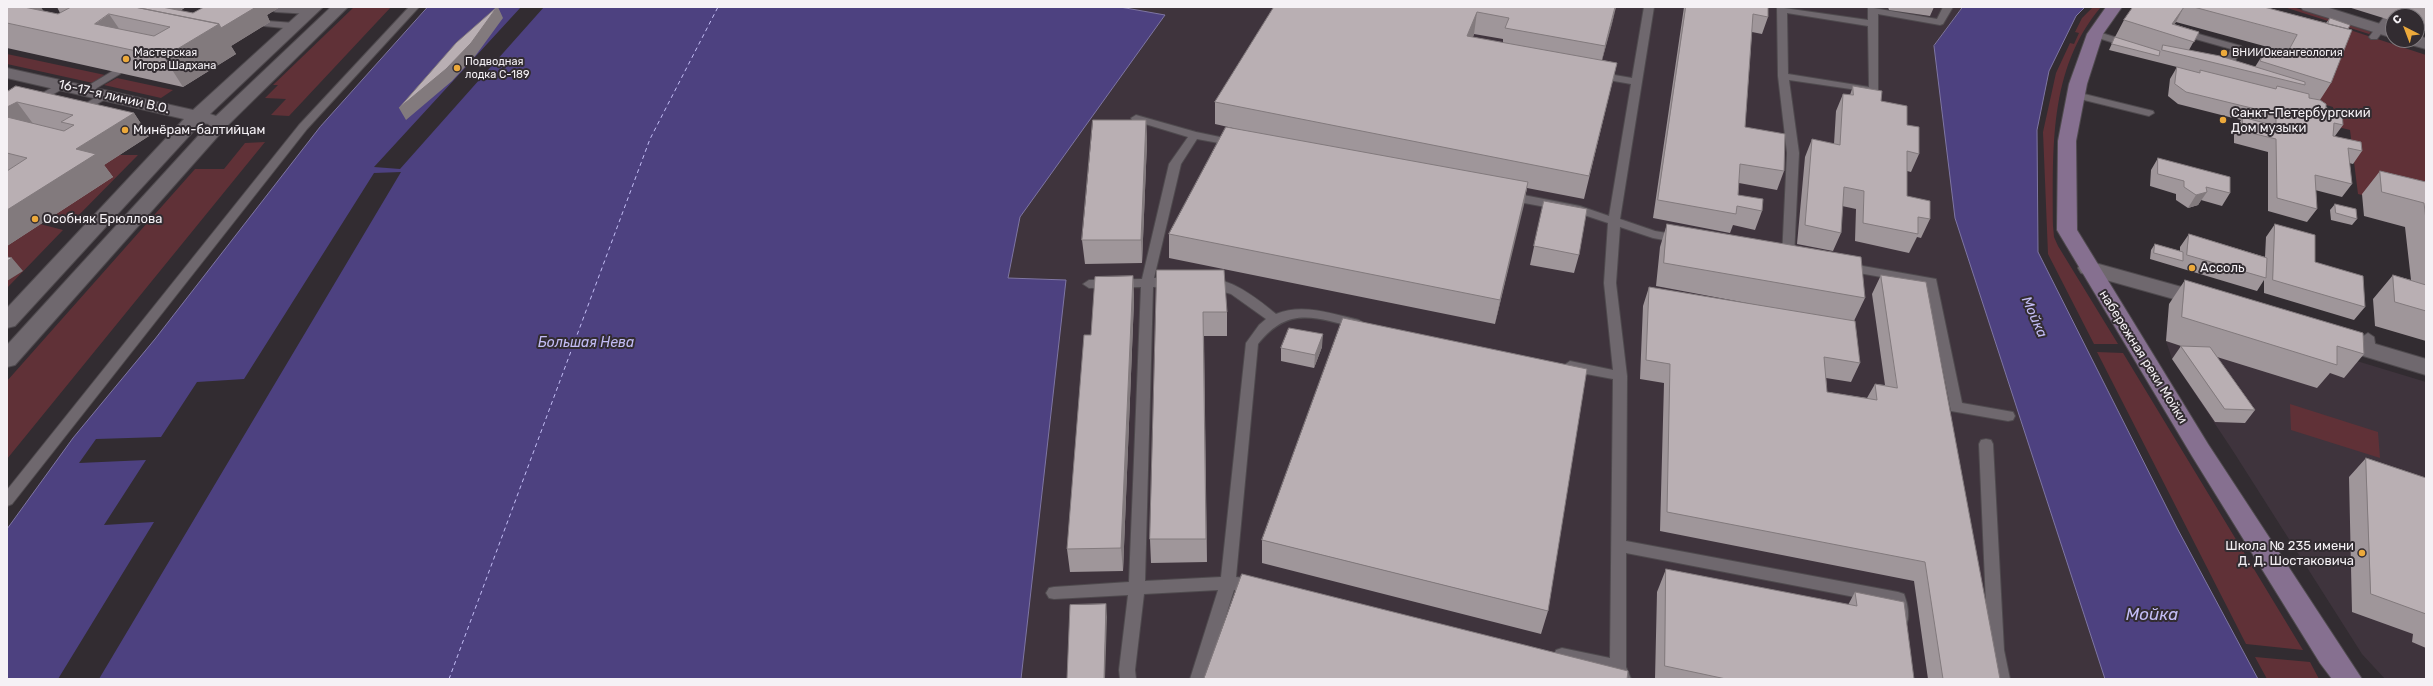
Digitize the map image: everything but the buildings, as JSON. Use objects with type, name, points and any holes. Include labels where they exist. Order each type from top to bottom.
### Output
[{"type":"main road","name":"набережная реки Мойки","points":[[2114,7],[2095,34],[2076,95],[2067,141],[2067,230],[2088,268],[2140,348],[2200,450],[2330,655],[2348,679]]},
{"type":"street","points":[[7,359],[221,122],[340,7]]},
{"type":"street","points":[[2309,7],[2383,30]]},
{"type":"street","points":[[7,321],[197,116],[312,9]]},
{"type":"street","name":"16-17-я линии В.О.","points":[[7,73],[221,122]]},
{"type":"street","points":[[2088,268],[2225,301]]},
{"type":"street","points":[[2320,329],[2369,344],[2426,367]]},
{"type":"street","points":[[2369,344],[2426,355]]},
{"type":"lane","points":[[7,500],[303,127],[414,7]]},
{"type":"lane","points":[[1783,76],[1874,91],[1873,9],[1940,22],[1948,7]]},
{"type":"lane","points":[[1549,652],[1620,673],[1620,376],[1610,283],[1614,221],[1637,82],[1646,8]]},
{"type":"lane","points":[[1788,257],[1793,153],[1783,76],[1782,8],[1873,24]]},
{"type":"lane","points":[[276,9],[312,9]]},
{"type":"lane","points":[[267,24],[294,26]]},
{"type":"lane","points":[[2095,34],[2136,47]]},
{"type":"lane","points":[[2195,36],[2237,48],[2230,61],[2225,64],[2207,65]]},
{"type":"lane","points":[[86,90],[116,72]]},
{"type":"lane","points":[[1584,73],[1637,82]]},
{"type":"lane","points":[[7,117],[62,85]]},
{"type":"lane","points":[[68,117],[105,95]]},
{"type":"lane","points":[[2076,95],[2149,114]]},
{"type":"lane","points":[[1136,118],[1194,136],[1248,146]]},
{"type":"lane","points":[[1128,679],[1127,670],[1137,588],[1147,283],[1175,164],[1194,136]]},
{"type":"lane","points":[[1495,193],[1580,210],[1654,234],[1691,240]]},
{"type":"lane","points":[[1773,254],[1803,260]]},
{"type":"lane","points":[[1833,265],[1932,282],[1956,407],[2008,416]]},
{"type":"lane","points":[[1089,284],[1216,283],[1236,291],[1250,299],[1273,318]]},
{"type":"lane","points":[[1198,679],[1228,583],[1252,344],[1261,330],[1273,318],[1293,312],[1371,327]]},
{"type":"lane","points":[[1557,364],[1620,376]]},
{"type":"lane","points":[[1986,444],[1996,650],[2002,679]]},
{"type":"lane","points":[[1619,546],[1898,599],[1904,636]]},
{"type":"lane","points":[[1054,593],[1228,583],[1249,584],[1272,589]]},
{"type":"shaded area","points":[[354,7],[391,7],[289,116],[271,115],[286,99],[265,98],[278,85],[273,85]]},
{"type":"shaded area","points":[[1120,7],[1963,7],[1934,46],[1955,218],[2105,679],[1021,679],[1066,280],[1008,278],[1020,217],[1165,15]]},
{"type":"shaded area","points":[[2093,7],[2101,7],[2084,31],[2071,57],[2057,111],[2053,168],[2053,226],[2054,237],[2058,246],[2118,344],[2094,344],[2048,254],[2043,132],[2056,73],[2070,43],[2074,44],[2079,33],[2075,32],[2082,18]]},
{"type":"shaded area","points":[[2284,7],[2293,7],[2371,32],[2369,34]]},
{"type":"shaded area","points":[[2347,29],[2385,42],[2385,48],[2405,48],[2426,55],[2426,210],[2358,194],[2350,130],[2334,126],[2333,107],[2319,103]]},
{"type":"shaded area","points":[[7,54],[105,75],[93,83],[7,64]]},
{"type":"shaded area","points":[[117,78],[173,90],[161,98],[104,85]]},
{"type":"shaded area","points":[[265,142],[7,459],[7,381],[195,169],[224,169],[245,143]]},
{"type":"shaded area","points":[[119,155],[138,155],[71,223],[51,217],[93,172]]},
{"type":"shaded area","points":[[40,224],[63,230],[7,288],[7,246]]},
{"type":"shaded area","name":"Школа № 235 имени Д. Д. Шостаковича","points":[[2169,304],[2426,382],[2426,679],[2385,679],[2362,654],[2233,451],[2172,359],[2166,341]]},
{"type":"shaded area","points":[[2097,352],[2123,353],[2303,650],[2246,644]]},
{"type":"shaded area","points":[[2290,404],[2378,432],[2380,458],[2291,430]]},
{"type":"shaded area","points":[[2255,657],[2310,662],[2319,679],[2267,679]]},
{"type":"water","name":"Большая Нева","points":[[428,7],[1120,7],[1165,15],[1020,217],[1008,278],[1066,280],[1021,679],[7,679],[7,529],[73,438],[155,339],[320,127]]},
{"type":"water","name":"Мойка","points":[[1963,7],[2085,7],[2076,16],[2049,71],[2037,130],[2038,252],[2177,528],[2258,679],[2105,679],[1955,218],[1934,46]]},
{"type":"pier","points":[[521,7],[544,7],[400,169],[374,167]]},
{"type":"pier","points":[[401,172],[99,679],[58,679],[154,522],[104,525],[146,460],[79,463],[96,439],[161,437],[197,382],[244,379],[374,173]]},
{"type":"ferry route","points":[[449,679],[650,139],[718,7]]},
{"type":"place","name":"ВНИИОкеангеология","points":[[2224,53]]},
{"type":"place","name":"Мастерская Игоря Шадхана","points":[[126,59]]},
{"type":"place","name":"Подводная лодка С-189","points":[[457,68]]},
{"type":"place","name":"Санкт-Петербургский Дом музыки","points":[[2223,120]]},
{"type":"place","name":"Минёрам-балтийцам","points":[[125,130]]},
{"type":"place","name":"Особняк Брюллова","points":[[35,219]]},
{"type":"place","name":"Ассоль","points":[[2192,268]]},
{"type":"place","name":"Школа № 235 имени Д. Д. Шостаковича","points":[[2362,553]]}]
